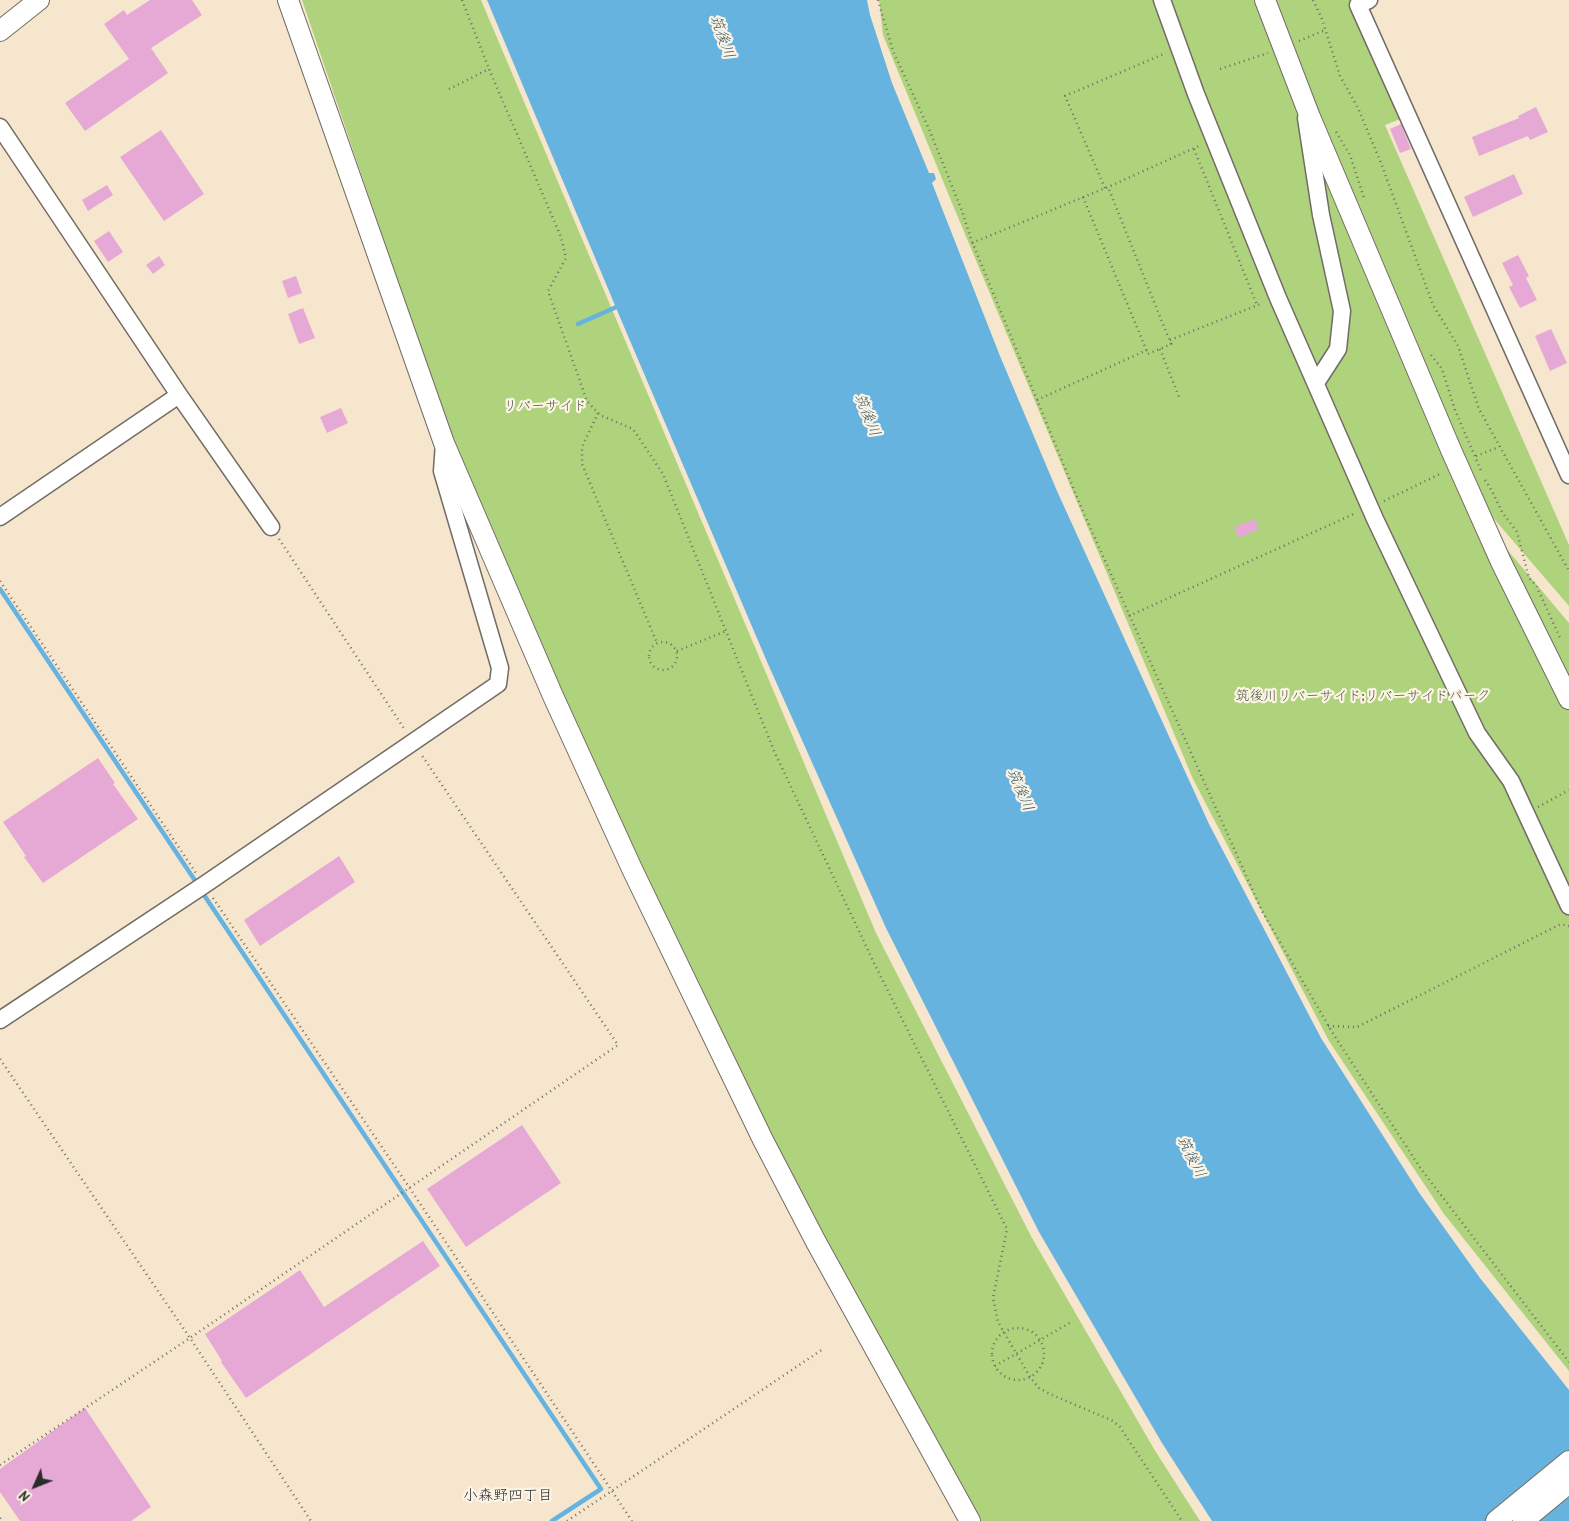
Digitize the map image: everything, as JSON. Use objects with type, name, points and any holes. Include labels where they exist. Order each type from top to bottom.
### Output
[{"type":"street","points":[[0,31],[40,0]]},
{"type":"street","points":[[288,0],[444,443],[549,687],[633,871],[758,1131],[816,1242],[970,1521]]},
{"type":"street","points":[[1162,0],[1214,139],[1278,298],[1370,507],[1477,733],[1511,782],[1569,906]]},
{"type":"street","points":[[1265,0],[1290,40],[1302,96],[1321,215],[1342,311],[1338,349],[1316,383]]},
{"type":"street","points":[[1370,0],[1358,5],[1569,475]]},
{"type":"street","points":[[1302,96],[1380,284],[1467,461],[1501,562],[1569,699]]},
{"type":"street","points":[[0,127],[179,395],[271,527]]},
{"type":"street","points":[[0,517],[179,395]]},
{"type":"street","points":[[0,1020],[204,885],[498,684],[500,668],[442,471],[444,443]]},
{"type":"street","points":[[1496,1521],[1569,1461]]},
{"type":"street","points":[[1523,1521],[1569,1483]]},
{"type":"path","points":[[462,0],[489,69],[561,237],[566,258],[548,291],[587,401],[598,413],[634,428],[663,474],[774,751],[874,964],[1007,1230],[993,1298],[998,1322],[1039,1388],[1113,1421],[1120,1427],[1182,1521]]},
{"type":"path","points":[[878,0],[894,50],[929,129],[962,211],[972,243],[1081,507],[1262,911],[1328,1026],[1421,1169],[1569,1362]]},
{"type":"path","points":[[1313,0],[1340,76],[1358,108],[1381,163],[1433,305],[1458,346],[1479,409],[1569,571]]},
{"type":"path","points":[[1220,69],[1290,40],[1300,41],[1325,30]]},
{"type":"path","points":[[1083,198],[1148,354],[1171,344],[1107,188],[1065,96],[1179,48]]},
{"type":"path","points":[[450,89],[489,69]]},
{"type":"path","points":[[1334,128],[1350,155],[1367,205]]},
{"type":"path","points":[[972,243],[1107,188],[1214,139]]},
{"type":"path","points":[[1194,148],[1257,305]]},
{"type":"path","points":[[1170,340],[1278,298]]},
{"type":"path","points":[[1160,349],[1179,397]]},
{"type":"path","points":[[1037,400],[1147,350]]},
{"type":"path","points":[[1428,351],[1442,368],[1455,410],[1467,461],[1492,491],[1502,512],[1517,532],[1529,578],[1536,585],[1561,642]]},
{"type":"path","points":[[598,413],[582,447],[582,464],[658,643]]},
{"type":"path","points":[[1130,616],[1499,447]]},
{"type":"path","points":[[0,1465],[190,1338],[618,1045],[413,742],[271,527]]},
{"type":"path","points":[[677,651],[726,631]]},
{"type":"path","points":[[666,642],[677,651],[677,660],[668,670],[659,670],[652,664],[649,655],[652,646],[658,643],[666,642]]},
{"type":"path","points":[[1526,813],[1569,790]]},
{"type":"path","points":[[1328,1026],[1357,1027],[1561,924],[1569,926]]},
{"type":"path","points":[[0,1060],[190,1338],[311,1521]]},
{"type":"path","points":[[409,1187],[632,1521]]},
{"type":"path","points":[[995,1366],[1073,1321]]},
{"type":"path","points":[[1020,1328],[1035,1334],[1040,1340],[1044,1357],[1036,1372],[1021,1379],[1012,1379],[1004,1376],[995,1366],[992,1354],[993,1345],[1004,1331],[1020,1328]]},
{"type":"path","points":[[567,1521],[823,1349]]},
{"type":"green space","name":"リバーサイド","points":[[302,0],[481,0],[876,933],[1032,1238],[1154,1449],[1200,1521],[980,1521],[803,1206],[630,847],[452,441]]},
{"type":"green space","name":"筑後川リバーサイド;リバーサイドパーク","points":[[879,0],[1260,0],[1569,691],[1569,1371],[1444,1214],[1329,1041],[1193,779],[883,35]]},
{"type":"green space","points":[[1276,0],[1351,0],[1403,118],[1385,125],[1569,545],[1569,606],[1489,513],[1353,203]]},
{"type":"green space","points":[[1505,547],[1569,623],[1569,681]]},
{"type":"water","name":"筑後川","points":[[487,0],[867,0],[892,83],[929,173],[934,173],[936,179],[932,183],[1000,356],[1057,491],[1209,824],[1321,1038],[1420,1194],[1480,1278],[1569,1390],[1569,1521],[1212,1521],[1162,1443],[1039,1232],[886,928],[768,664]]},
{"type":"building","points":[[150,0],[192,0],[202,15],[151,48],[168,73],[85,131],[65,103],[129,59],[104,24],[124,10],[127,15]]},
{"type":"building","points":[[1536,107],[1548,132],[1530,140],[1528,136],[1479,156],[1472,137],[1519,118],[1518,116]]},
{"type":"building","points":[[1401,124],[1411,149],[1400,153],[1390,129]]},
{"type":"building","points":[[161,130],[204,194],[164,221],[120,157]]},
{"type":"building","points":[[1514,174],[1523,194],[1473,217],[1464,197]]},
{"type":"building","points":[[107,185],[113,195],[88,211],[82,200]]},
{"type":"building","points":[[109,231],[123,252],[108,262],[94,241]]},
{"type":"building","points":[[1518,255],[1529,276],[1526,278],[1537,300],[1520,308],[1509,287],[1513,285],[1502,263]]},
{"type":"building","points":[[159,256],[165,265],[153,274],[146,265]]},
{"type":"building","points":[[296,276],[302,293],[288,298],[282,281]]},
{"type":"building","points":[[303,308],[315,338],[299,344],[288,314]]},
{"type":"building","points":[[1551,329],[1567,363],[1550,371],[1535,336]]},
{"type":"building","points":[[341,408],[348,423],[327,433],[320,417]]},
{"type":"building","points":[[1255,519],[1259,529],[1239,538],[1234,527]]},
{"type":"building","points":[[98,758],[115,783],[113,784],[138,819],[43,883],[24,857],[26,856],[3,822]]},
{"type":"building","points":[[339,856],[355,882],[260,946],[244,920]]},
{"type":"building","points":[[522,1125],[561,1183],[466,1247],[427,1189]]},
{"type":"building","points":[[423,1241],[440,1266],[246,1398],[221,1362],[205,1334],[300,1270],[324,1307]]},
{"type":"building","points":[[85,1408],[151,1507],[131,1521],[20,1521],[0,1492],[0,1469]]},
{"type":"waterway","points":[[578,324],[621,305]]},
{"type":"waterway","points":[[0,589],[198,885]]},
{"type":"waterway","points":[[202,892],[601,1489],[552,1521]]},
{"type":"district","name":"小森野四丁目","points":[[508,1496]]}]
